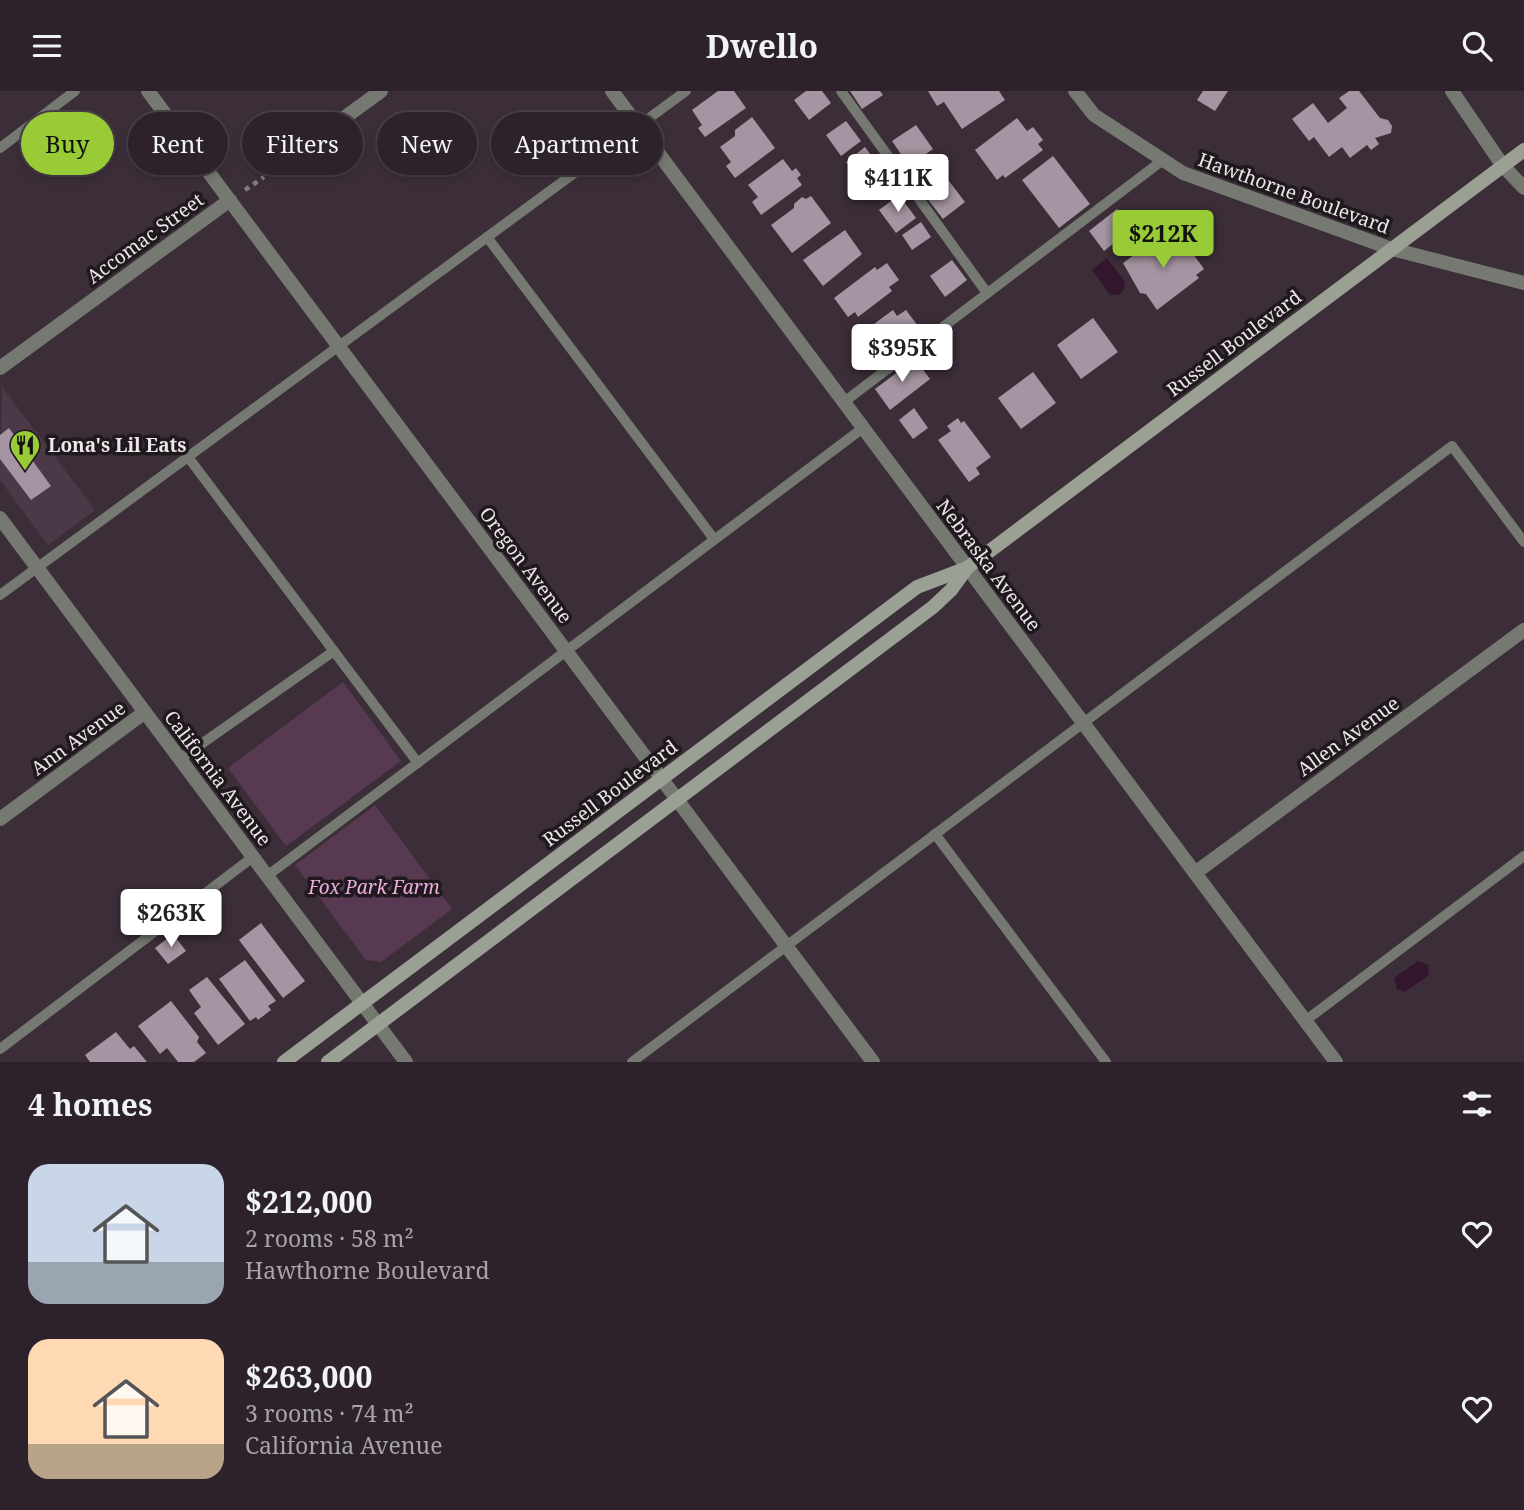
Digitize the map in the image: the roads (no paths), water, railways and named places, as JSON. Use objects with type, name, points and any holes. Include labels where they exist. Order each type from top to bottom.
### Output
[{"type":"main road","name":"Russell Boulevard","points":[[284,1062],[917,587],[967,568],[1524,150]]},
{"type":"main road","name":"Russell Boulevard","points":[[328,1062],[933,607],[951,590],[967,568]]},
{"type":"street","name":"Oregon Avenue","points":[[148,91],[873,1062]]},
{"type":"street","points":[[351,112],[380,91]]},
{"type":"street","name":"Nebraska Avenue","points":[[612,91],[628,112]]},
{"type":"street","name":"Hawthorne Boulevard","points":[[1075,91],[1094,114],[1183,173],[1392,249],[1524,282]]},
{"type":"street","points":[[1452,91],[1503,166],[1524,188]]},
{"type":"street","name":"Nebraska Avenue","points":[[663,159],[1336,1062]]},
{"type":"street","name":"Accomac Street","points":[[0,368],[230,200]]},
{"type":"street","name":"California Avenue","points":[[0,518],[406,1062]]},
{"type":"street","name":"Allen Avenue","points":[[1195,873],[1524,630]]},
{"type":"street","name":"Ann Avenue","points":[[0,819],[145,712]]},
{"type":"lane","points":[[0,148],[75,91]]},
{"type":"lane","points":[[657,112],[686,91]]},
{"type":"lane","points":[[841,91],[987,293]]},
{"type":"lane","points":[[844,402],[1163,160]]},
{"type":"lane","points":[[0,595],[571,175]]},
{"type":"lane","points":[[487,237],[714,540]]},
{"type":"lane","points":[[267,876],[863,428]]},
{"type":"lane","points":[[637,1061],[1452,446],[1524,542]]},
{"type":"lane","points":[[188,457],[418,763]]},
{"type":"lane","points":[[180,759],[334,652]]},
{"type":"lane","points":[[935,834],[1106,1062]]},
{"type":"lane","points":[[1305,1021],[1524,856]]},
{"type":"lane","points":[[0,1049],[253,857]]},
{"type":"place","name":"Lona's Lil Eats","points":[[25,472]]},
{"type":"park label","name":"Fox Park Farm","points":[[374,887]]}]
